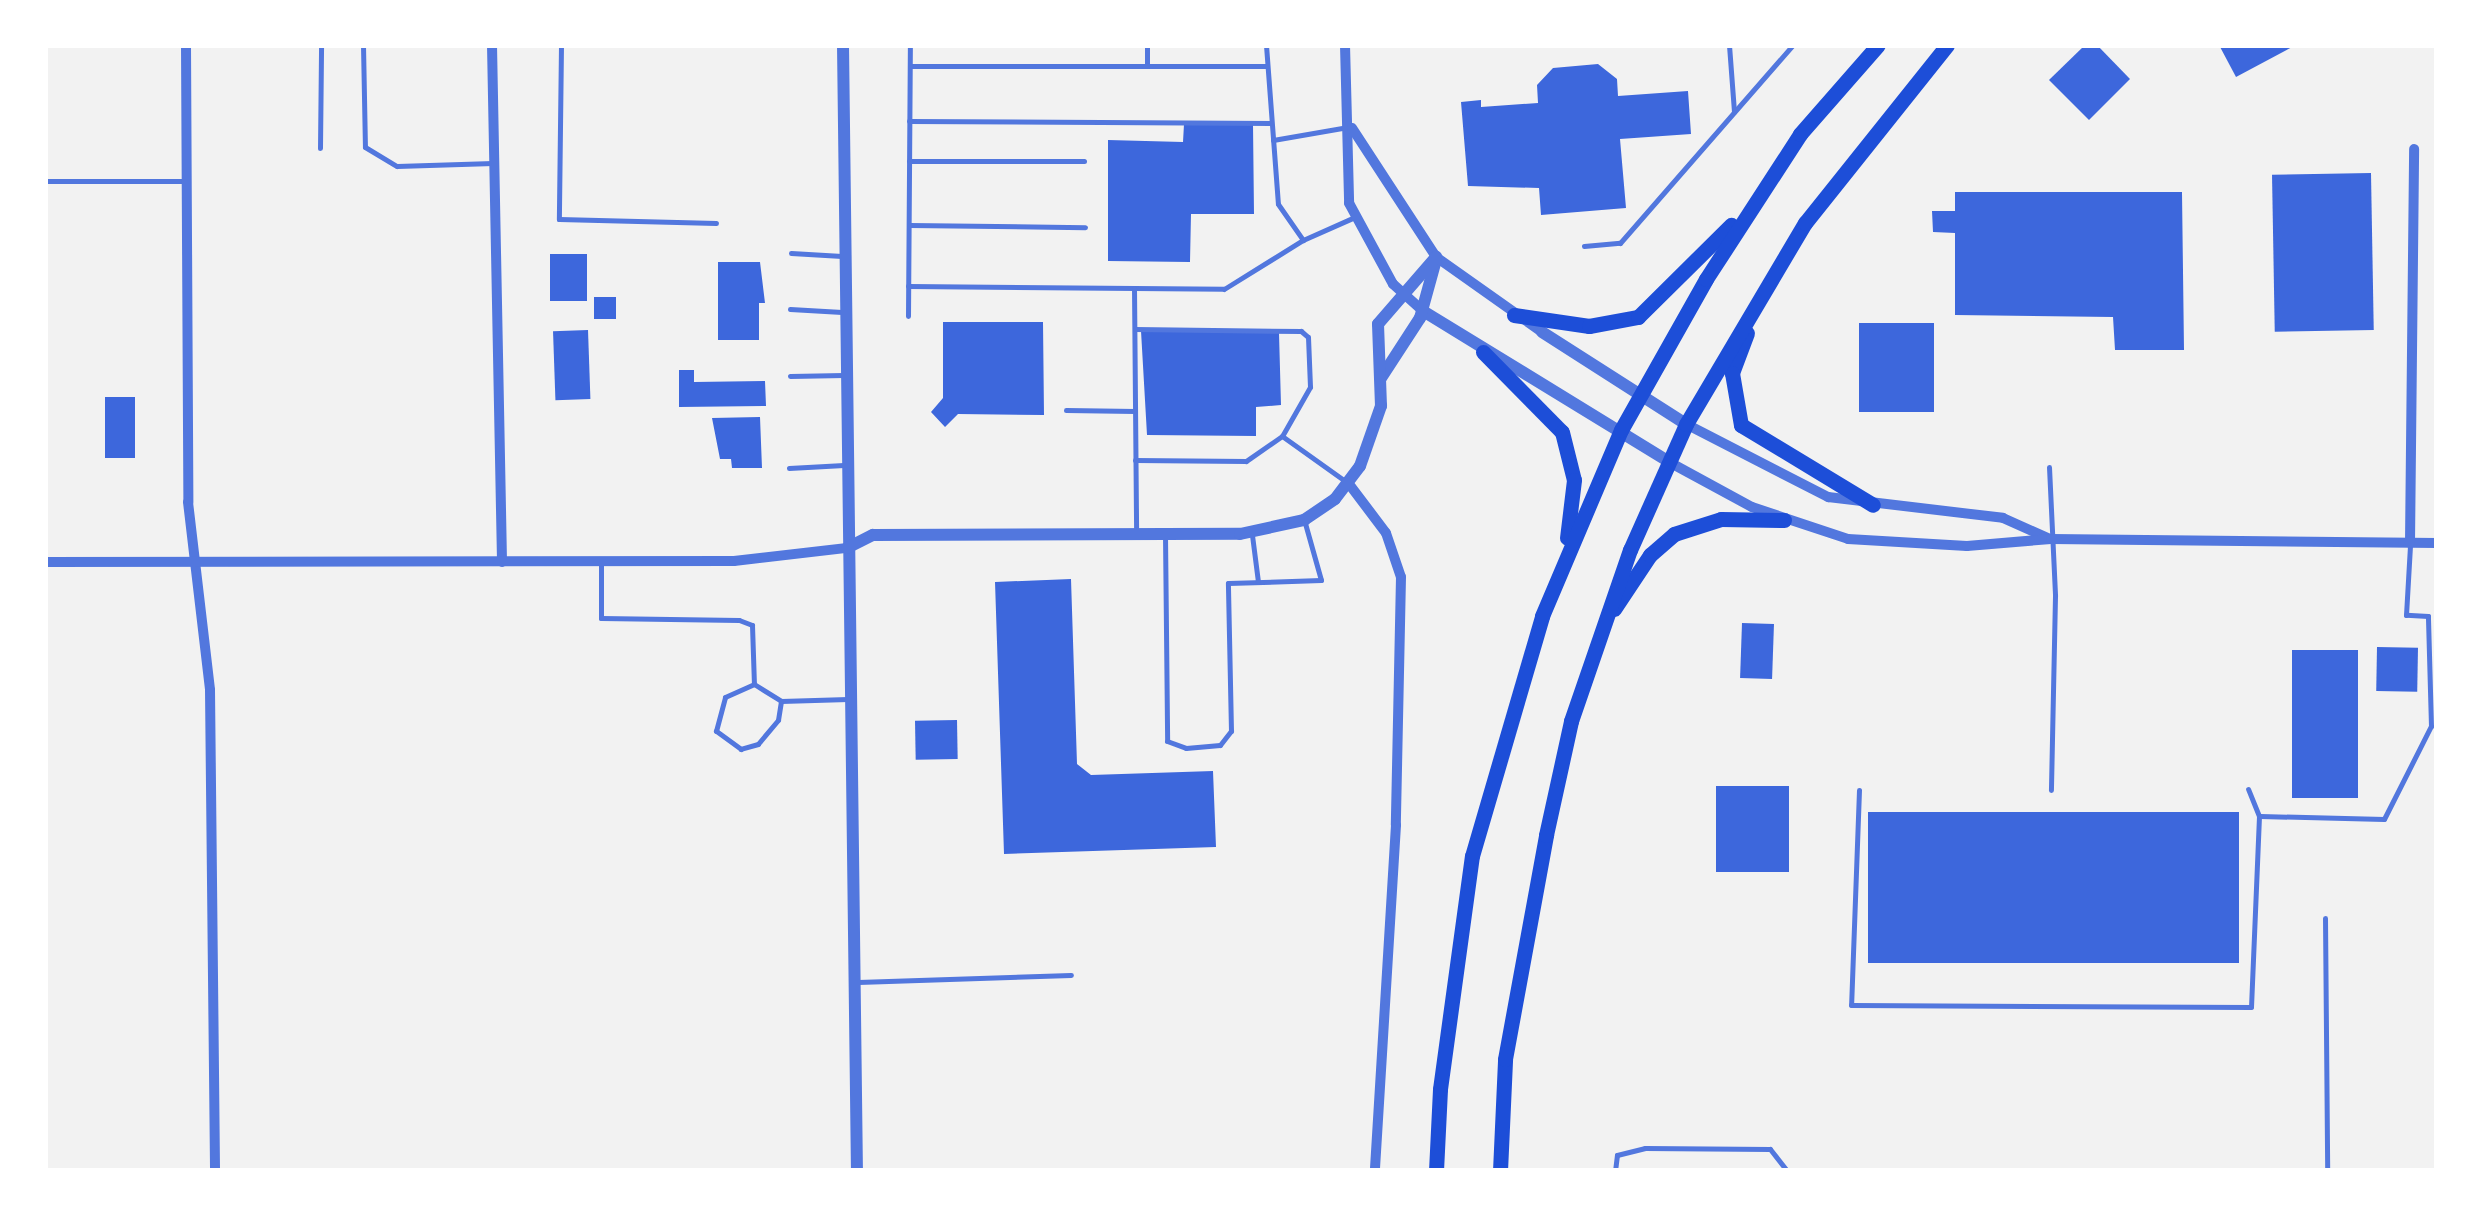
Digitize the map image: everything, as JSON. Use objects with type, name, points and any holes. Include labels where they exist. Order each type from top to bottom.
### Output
[{"type":"main road","points":[[1436,1171],[1440,1089],[1472,856],[1564,559],[1620,430],[1758,197],[1800,134],[1878,45]]},
{"type":"main road","points":[[1500,1171],[1505,1059],[1570,721],[1598,634],[1686,424],[1761,294],[1847,164],[1947,45]]},
{"type":"main road","points":[[1514,315],[1589,326],[1638,317],[1758,197]]},
{"type":"main road","points":[[1761,294],[1732,373],[1741,425],[1873,505]]},
{"type":"main road","points":[[1483,352],[1562,432],[1574,480],[1564,559]]},
{"type":"main road","points":[[1598,634],[1650,555],[1674,534],[1704,521],[1784,520]]},
{"type":"street","points":[[186,45],[188,502],[210,690],[214,1171]]},
{"type":"street","points":[[492,45],[502,562]]},
{"type":"street","points":[[842,45],[844,466],[857,1171]]},
{"type":"street","points":[[1345,45],[1351,127],[1346,185],[1354,217],[1402,293],[1483,352],[1669,462],[1784,520],[1890,543],[2437,543]]},
{"type":"street","points":[[1351,127],[1436,258],[1514,315],[1686,424],[1796,486],[1873,505],[2004,518],[2051,540]]},
{"type":"street","points":[[2410,543],[2414,149]]},
{"type":"street","points":[[45,562],[734,561],[847,548],[873,535],[1252,534],[1304,520],[1349,484],[1377,425],[1381,378],[1375,331],[1402,293],[1436,258]]},
{"type":"street","points":[[1381,378],[1423,311],[1436,258]]},
{"type":"street","points":[[1349,484],[1386,533],[1401,577],[1396,825],[1375,1171]]},
{"type":"lane","points":[[320,148],[321,45]]},
{"type":"lane","points":[[363,45],[365,146],[398,166],[493,163]]},
{"type":"lane","points":[[561,45],[559,219],[716,223]]},
{"type":"lane","points":[[908,316],[910,45]]},
{"type":"lane","points":[[1148,45],[1148,66]]},
{"type":"lane","points":[[1266,45],[1278,204],[1303,240]]},
{"type":"lane","points":[[1729,45],[1734,112]]},
{"type":"lane","points":[[1584,246],[1620,242],[1793,45]]},
{"type":"lane","points":[[910,66],[1267,66]]},
{"type":"lane","points":[[909,121],[1271,123]]},
{"type":"lane","points":[[1272,140],[1351,127]]},
{"type":"lane","points":[[909,161],[1084,161]]},
{"type":"lane","points":[[45,181],[187,181]]},
{"type":"lane","points":[[908,286],[1224,288],[1303,240],[1354,217]]},
{"type":"lane","points":[[908,225],[1085,227]]},
{"type":"lane","points":[[790,253],[844,256]]},
{"type":"lane","points":[[1134,288],[1136,534]]},
{"type":"lane","points":[[790,309],[844,312]]},
{"type":"lane","points":[[1134,329],[1302,331],[1308,337],[1310,388],[1282,436],[1246,461],[1135,460]]},
{"type":"lane","points":[[790,376],[844,375]]},
{"type":"lane","points":[[1066,410],[1135,411]]},
{"type":"lane","points":[[1282,436],[1349,484]]},
{"type":"lane","points":[[790,468],[844,466]]},
{"type":"lane","points":[[2050,467],[2052,790]]},
{"type":"lane","points":[[1165,534],[1168,741],[1186,748],[1220,745],[1231,732],[1228,583],[1321,580],[1304,520]]},
{"type":"lane","points":[[1252,534],[1258,582]]},
{"type":"lane","points":[[2259,816],[2384,818],[2430,726],[2428,616],[2406,615],[2410,543]]},
{"type":"lane","points":[[601,562],[601,618],[739,620],[752,626],[754,684]]},
{"type":"lane","points":[[754,684],[781,700],[851,699]]},
{"type":"lane","points":[[754,684],[725,698],[716,731],[724,740],[741,749],[758,744],[778,720],[781,700]]},
{"type":"lane","points":[[1859,790],[1850,1005],[2251,1008],[2259,816],[2248,789]]},
{"type":"lane","points":[[2325,918],[2327,1171]]},
{"type":"lane","points":[[855,982],[1071,975]]},
{"type":"lane","points":[[1615,1171],[1617,1156],[1645,1148],[1770,1150],[1787,1171]]},
{"type":"building","points":[[2085,45],[2097,45],[2130,79],[2089,120],[2049,80]]},
{"type":"building","points":[[2219,45],[2296,45],[2236,77]]},
{"type":"building","points":[[1598,64],[1617,79],[1618,96],[1688,91],[1691,134],[1620,139],[1626,208],[1541,215],[1539,188],[1468,186],[1461,102],[1481,100],[1481,107],[1538,103],[1537,85],[1553,68]]},
{"type":"building","points":[[1184,124],[1253,124],[1254,214],[1191,214],[1190,262],[1108,261],[1108,140],[1183,142]]},
{"type":"building","points":[[2371,173],[2374,330],[2275,332],[2272,175]]},
{"type":"building","points":[[1955,192],[2182,192],[2184,350],[2115,350],[2113,317],[1955,315],[1955,233],[1933,232],[1932,211],[1955,211]]},
{"type":"building","points":[[550,254],[587,254],[587,301],[550,301]]},
{"type":"building","points":[[718,262],[760,262],[765,303],[759,303],[759,340],[718,340]]},
{"type":"building","points":[[594,297],[616,297],[616,319],[594,319]]},
{"type":"building","points":[[943,322],[1043,322],[1044,415],[958,414],[945,427],[931,412],[943,398]]},
{"type":"building","points":[[1859,323],[1934,323],[1934,412],[1859,412]]},
{"type":"building","points":[[588,330],[590,399],[555,400],[553,331]]},
{"type":"building","points":[[1141,331],[1279,333],[1281,405],[1256,407],[1256,436],[1147,435]]},
{"type":"building","points":[[679,370],[694,370],[694,382],[765,381],[766,406],[679,407]]},
{"type":"building","points":[[105,397],[135,397],[135,458],[105,458]]},
{"type":"building","points":[[760,417],[762,468],[732,468],[731,459],[720,459],[712,418]]},
{"type":"building","points":[[1071,579],[1077,764],[1091,775],[1213,771],[1216,847],[1004,854],[995,582]]},
{"type":"building","points":[[1742,623],[1774,624],[1772,679],[1740,678]]},
{"type":"building","points":[[2377,647],[2418,648],[2417,692],[2376,691]]},
{"type":"building","points":[[2292,650],[2358,650],[2358,798],[2292,798]]},
{"type":"building","points":[[957,720],[958,759],[916,760],[915,721]]},
{"type":"building","points":[[1716,786],[1789,786],[1789,872],[1716,872]]},
{"type":"building","points":[[1868,812],[2239,812],[2239,963],[1868,963]]}]
